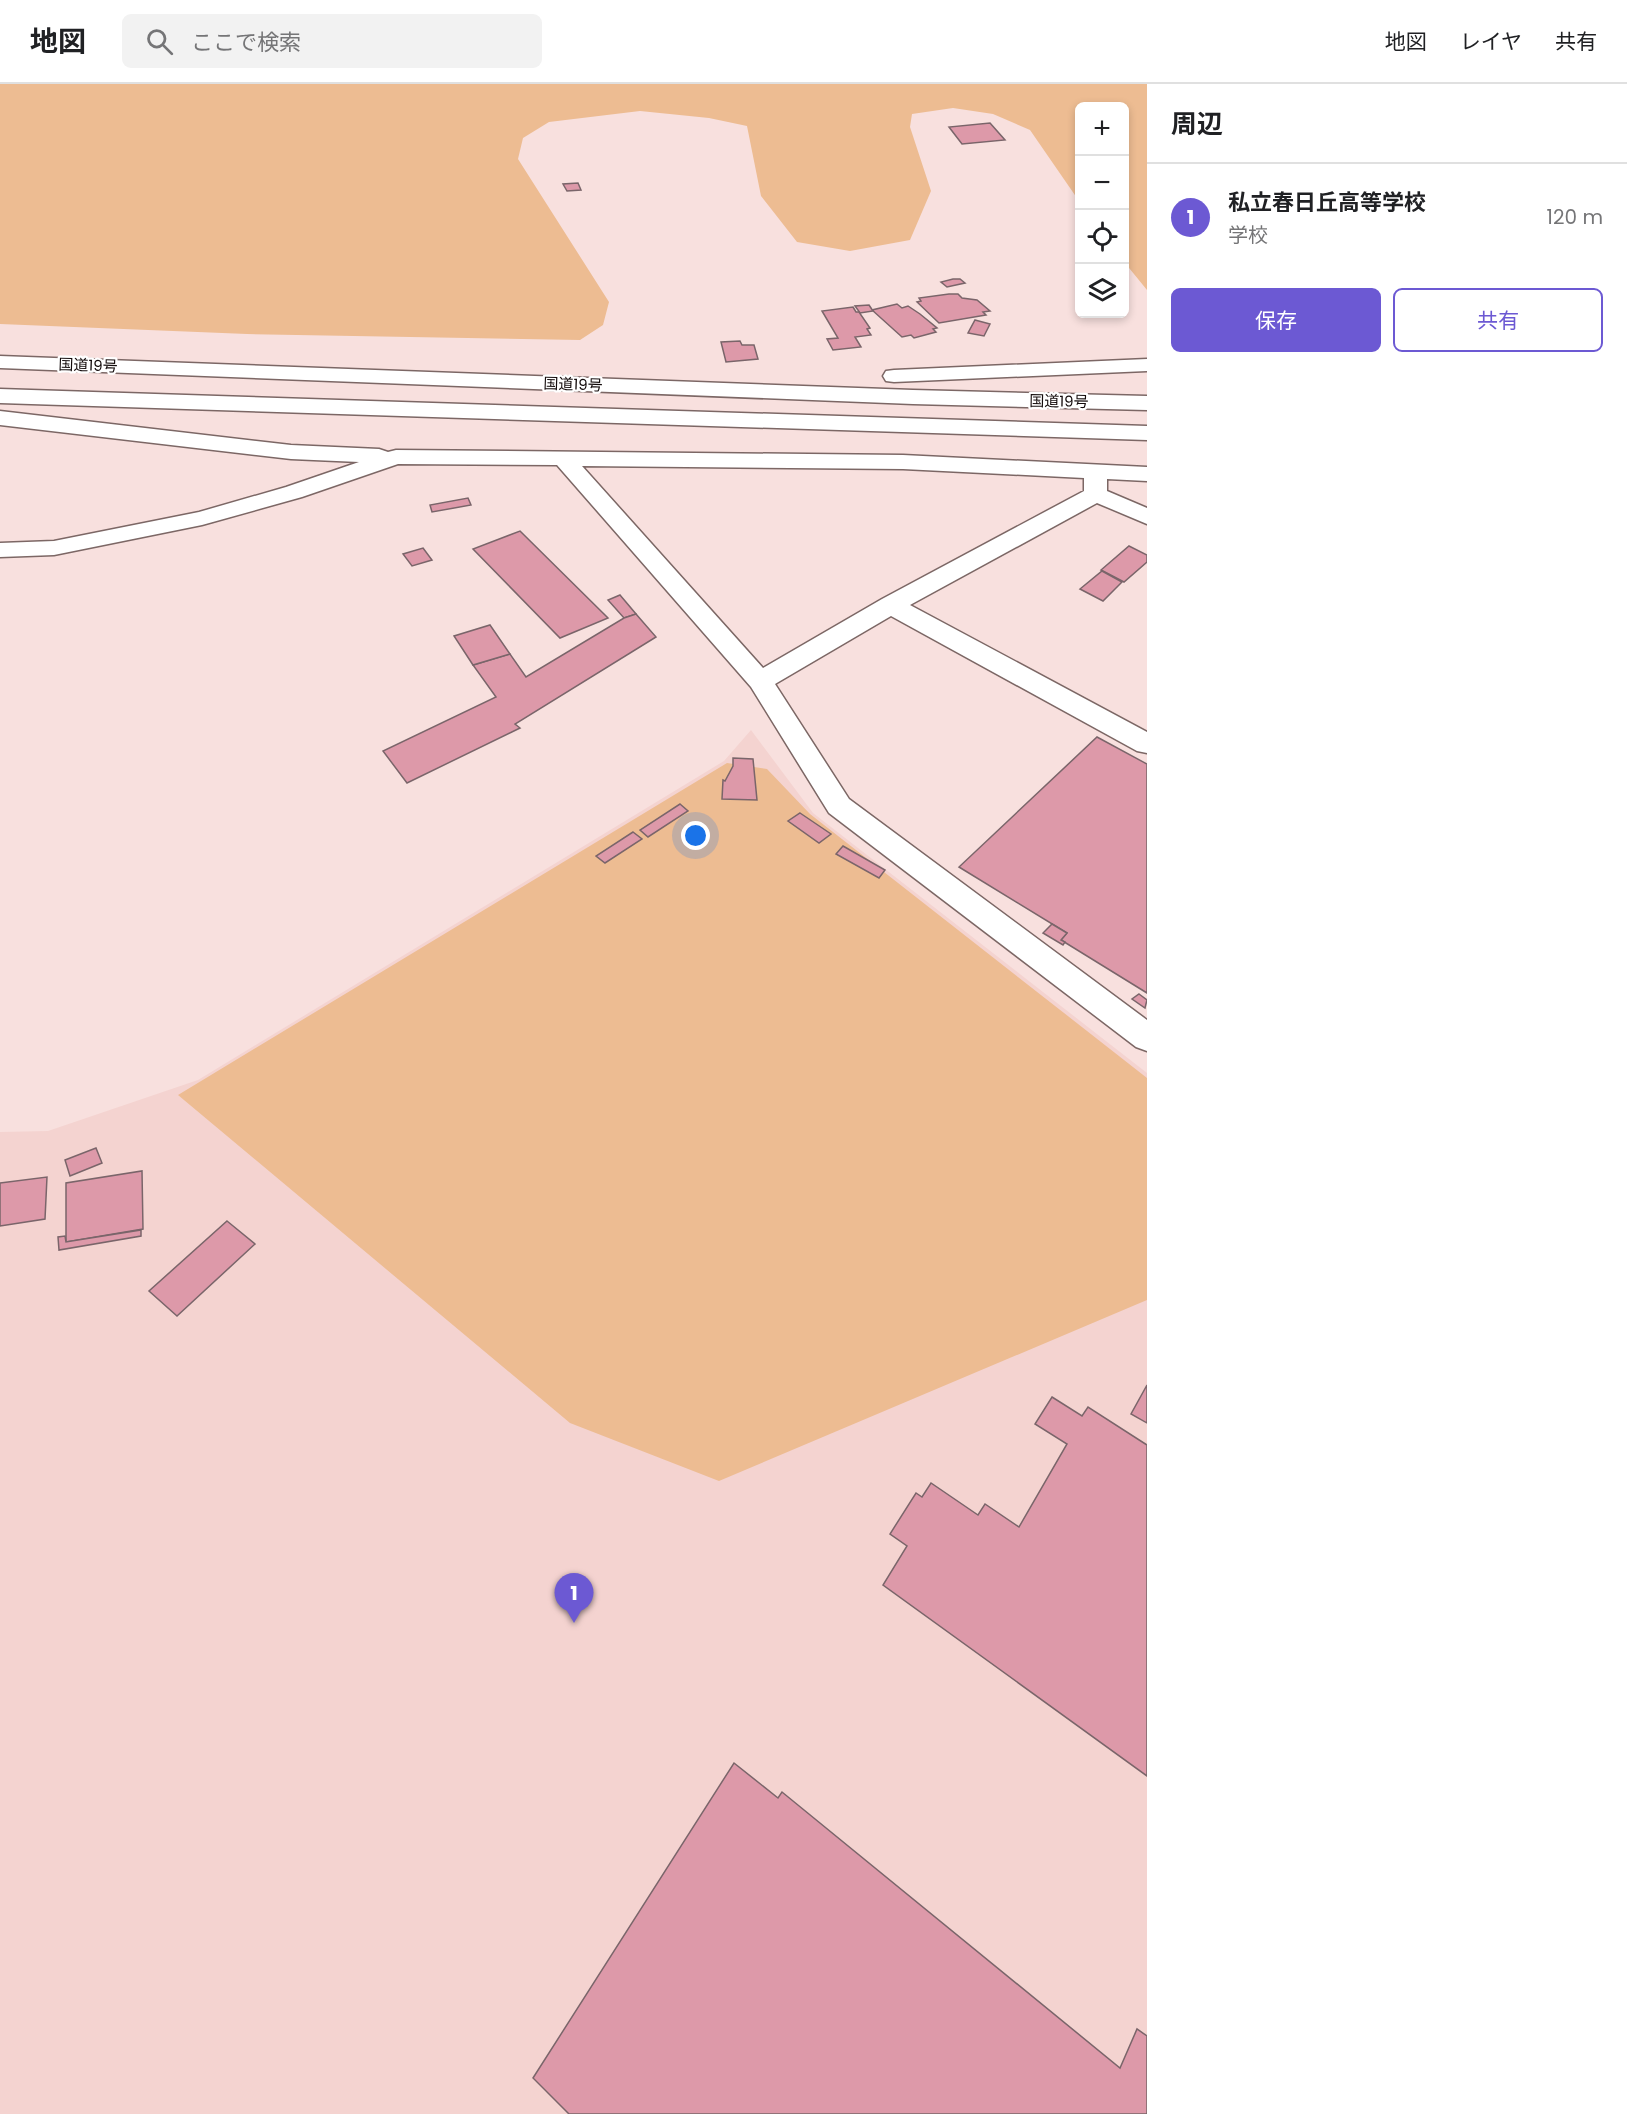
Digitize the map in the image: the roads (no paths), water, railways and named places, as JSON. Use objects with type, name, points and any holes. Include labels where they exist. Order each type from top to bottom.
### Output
[{"type":"main road","name":"国道19号","points":[[0,362],[1147,403]]},
{"type":"main road","points":[[722,389],[781,378],[896,376],[1147,365]]},
{"type":"main road","name":"国道19号","points":[[0,396],[1147,433]]},
{"type":"main road","points":[[0,418],[291,452],[396,457],[903,462],[1095,482],[1147,474]]},
{"type":"main road","points":[[0,550],[54,548],[202,518],[294,492],[396,457]]},
{"type":"main road","points":[[564,459],[760,681],[839,806],[1147,1038]]},
{"type":"main road","points":[[1095,482],[1143,511]]},
{"type":"main road","points":[[760,681],[1095,482]]},
{"type":"main road","points":[[891,605],[1147,744]]},
{"type":"place","name":"私立春日丘高等学校","points":[[574,1623]]}]
